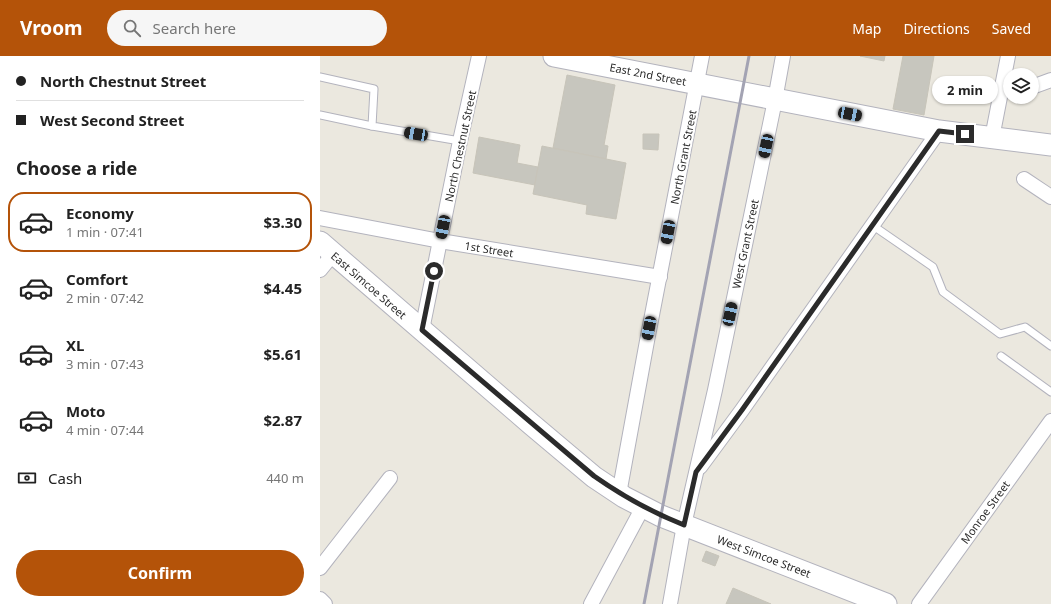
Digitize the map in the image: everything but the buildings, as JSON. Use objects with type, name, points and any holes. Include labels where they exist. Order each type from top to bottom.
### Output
[{"type":"street","name":"North Chestnut Street","points":[[422,330],[460,141],[479,56]]},
{"type":"street","name":"East 2nd Street","points":[[554,56],[939,131],[1051,146]]},
{"type":"street","name":"North Grant Street","points":[[619,494],[702,56]]},
{"type":"street","name":"West Grant Street","points":[[670,604],[684,525],[714,390],[783,56]]},
{"type":"street","points":[[1007,68],[1008,56]]},
{"type":"street","points":[[1039,84],[1051,80]]},
{"type":"street","points":[[992,138],[1003,100]]},
{"type":"street","points":[[696,472],[742,410],[939,131]]},
{"type":"street","points":[[1024,179],[1051,197]]},
{"type":"street","name":"1st Street","points":[[320,218],[440,241],[660,277]]},
{"type":"street","points":[[320,270],[327,248]]},
{"type":"street","name":"East Simcoe Street","points":[[327,248],[594,476],[619,494],[643,507]]},
{"type":"street","name":"Monroe Street","points":[[919,604],[1051,421]]},
{"type":"street","points":[[320,568],[390,478]]},
{"type":"street","points":[[591,604],[643,507]]},
{"type":"street","name":"West Simcoe Street","points":[[643,507],[684,525],[886,604]]},
{"type":"street","points":[[320,599],[325,604]]},
{"type":"lane","points":[[320,77],[374,88],[372,126]]},
{"type":"lane","points":[[320,115],[372,126],[460,141]]},
{"type":"lane","points":[[872,225],[933,267],[943,292],[1000,334],[1025,327],[1051,346]]},
{"type":"lane","points":[[1001,356],[1051,392]]},
{"type":"railway","points":[[644,604],[749,56]]},
{"type":"route","points":[[434,271],[422,330],[594,476],[624,497],[661,516],[684,525],[696,472],[742,410],[939,131],[965,134]]}]
